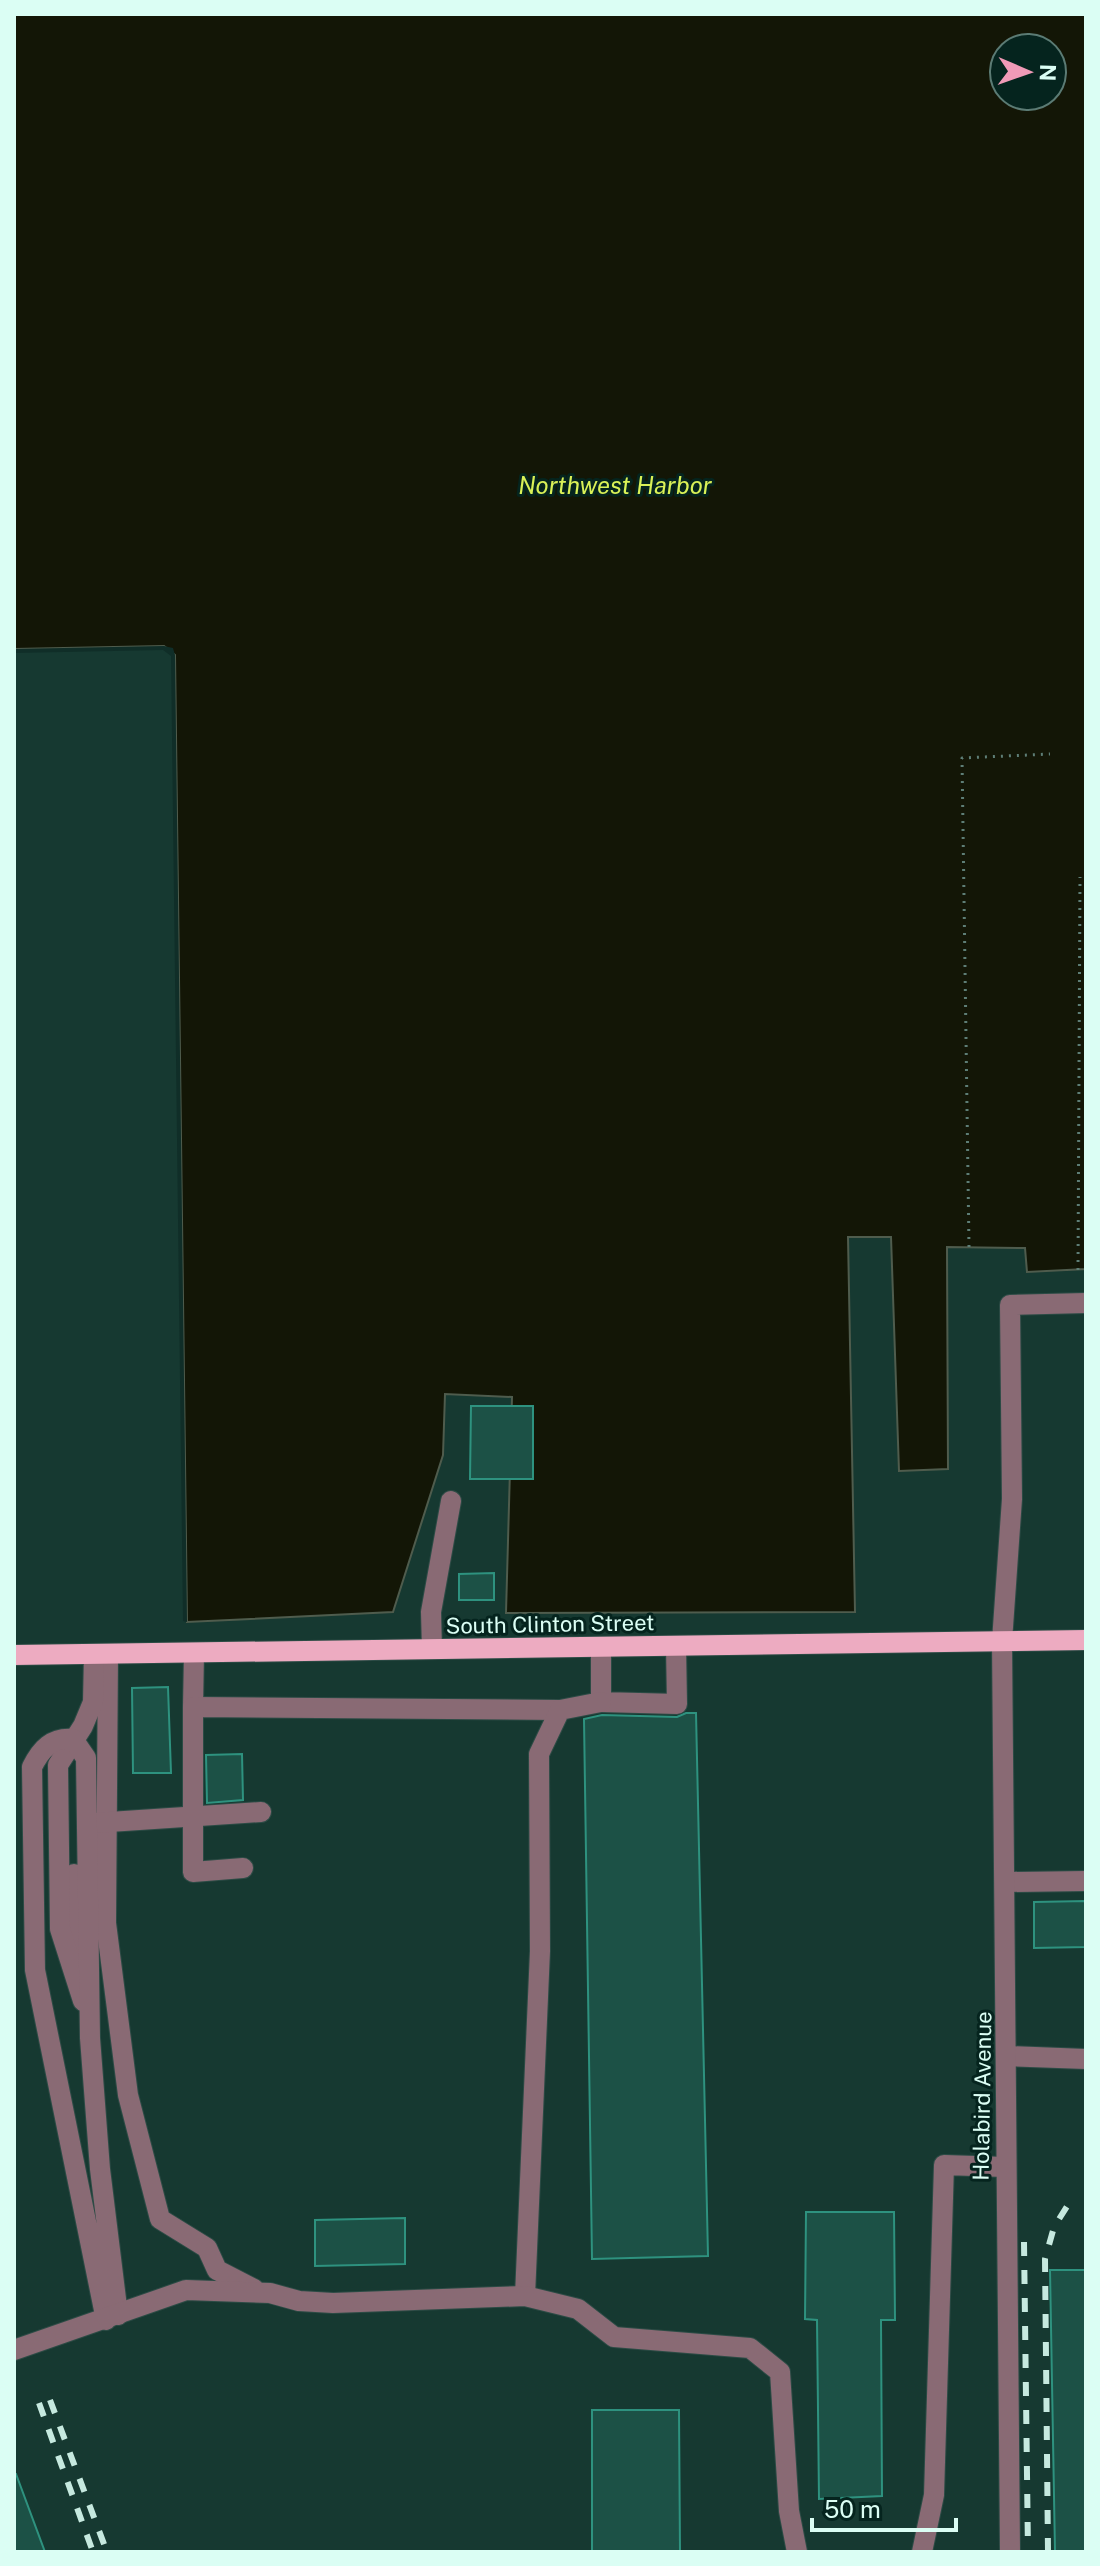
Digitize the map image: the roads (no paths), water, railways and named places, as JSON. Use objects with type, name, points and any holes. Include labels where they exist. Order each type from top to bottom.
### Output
[{"type":"main road","name":"South Clinton Street","points":[[14,1655],[1086,1640]]},
{"type":"street","name":"Holabird Avenue","points":[[1010,2552],[1005,2167],[1007,1882],[1002,1641],[1012,1499],[1010,1305],[1086,1303]]},
{"type":"street","points":[[432,1649],[431,1612],[451,1501]]},
{"type":"street","points":[[193,1707],[560,1710],[601,1702],[677,1704],[676,1646]]},
{"type":"street","points":[[601,1647],[601,1702]]},
{"type":"street","points":[[194,1653],[193,1872],[243,1868]]},
{"type":"street","points":[[89,1979],[74,1924],[74,1765],[77,1743],[93,1702],[101,1654]]},
{"type":"street","points":[[101,1654],[89,1979],[112,2318]]},
{"type":"street","points":[[525,2296],[540,1951],[539,1754],[560,1710]]},
{"type":"street","points":[[112,2318],[35,1970],[32,1767],[50,1743],[61,1738],[77,1743],[86,1758],[128,2095],[160,2219],[207,2248],[217,2270],[245,2286],[299,2301],[333,2303],[525,2296],[578,2309],[614,2337],[750,2348],[780,2372],[789,2511],[797,2552]]},
{"type":"street","points":[[77,1743],[58,1765],[60,1929],[90,2022]]},
{"type":"street","points":[[95,1822],[261,1812]]},
{"type":"street","points":[[1007,1882],[1086,1881]]},
{"type":"street","points":[[1006,2056],[1086,2059]]},
{"type":"street","points":[[922,2552],[934,2495],[944,2165],[1005,2167]]},
{"type":"street","points":[[14,2350],[186,2290],[270,2293]]},
{"type":"water","name":"Northwest Harbor","points":[[14,14],[1086,14],[1086,1269],[1027,1272],[1025,1248],[947,1247],[948,1469],[899,1471],[891,1237],[848,1237],[855,1612],[506,1613],[512,1397],[445,1394],[443,1455],[393,1612],[187,1622],[175,655],[164,646],[14,649]]},
{"type":"railway","points":[[1048,2552],[1045,2259],[1054,2227],[1073,2197]]},
{"type":"railway","points":[[1024,2242],[1028,2552]]},
{"type":"railway","points":[[50,2400],[107,2552]]},
{"type":"railway","points":[[39,2403],[93,2552]]}]
